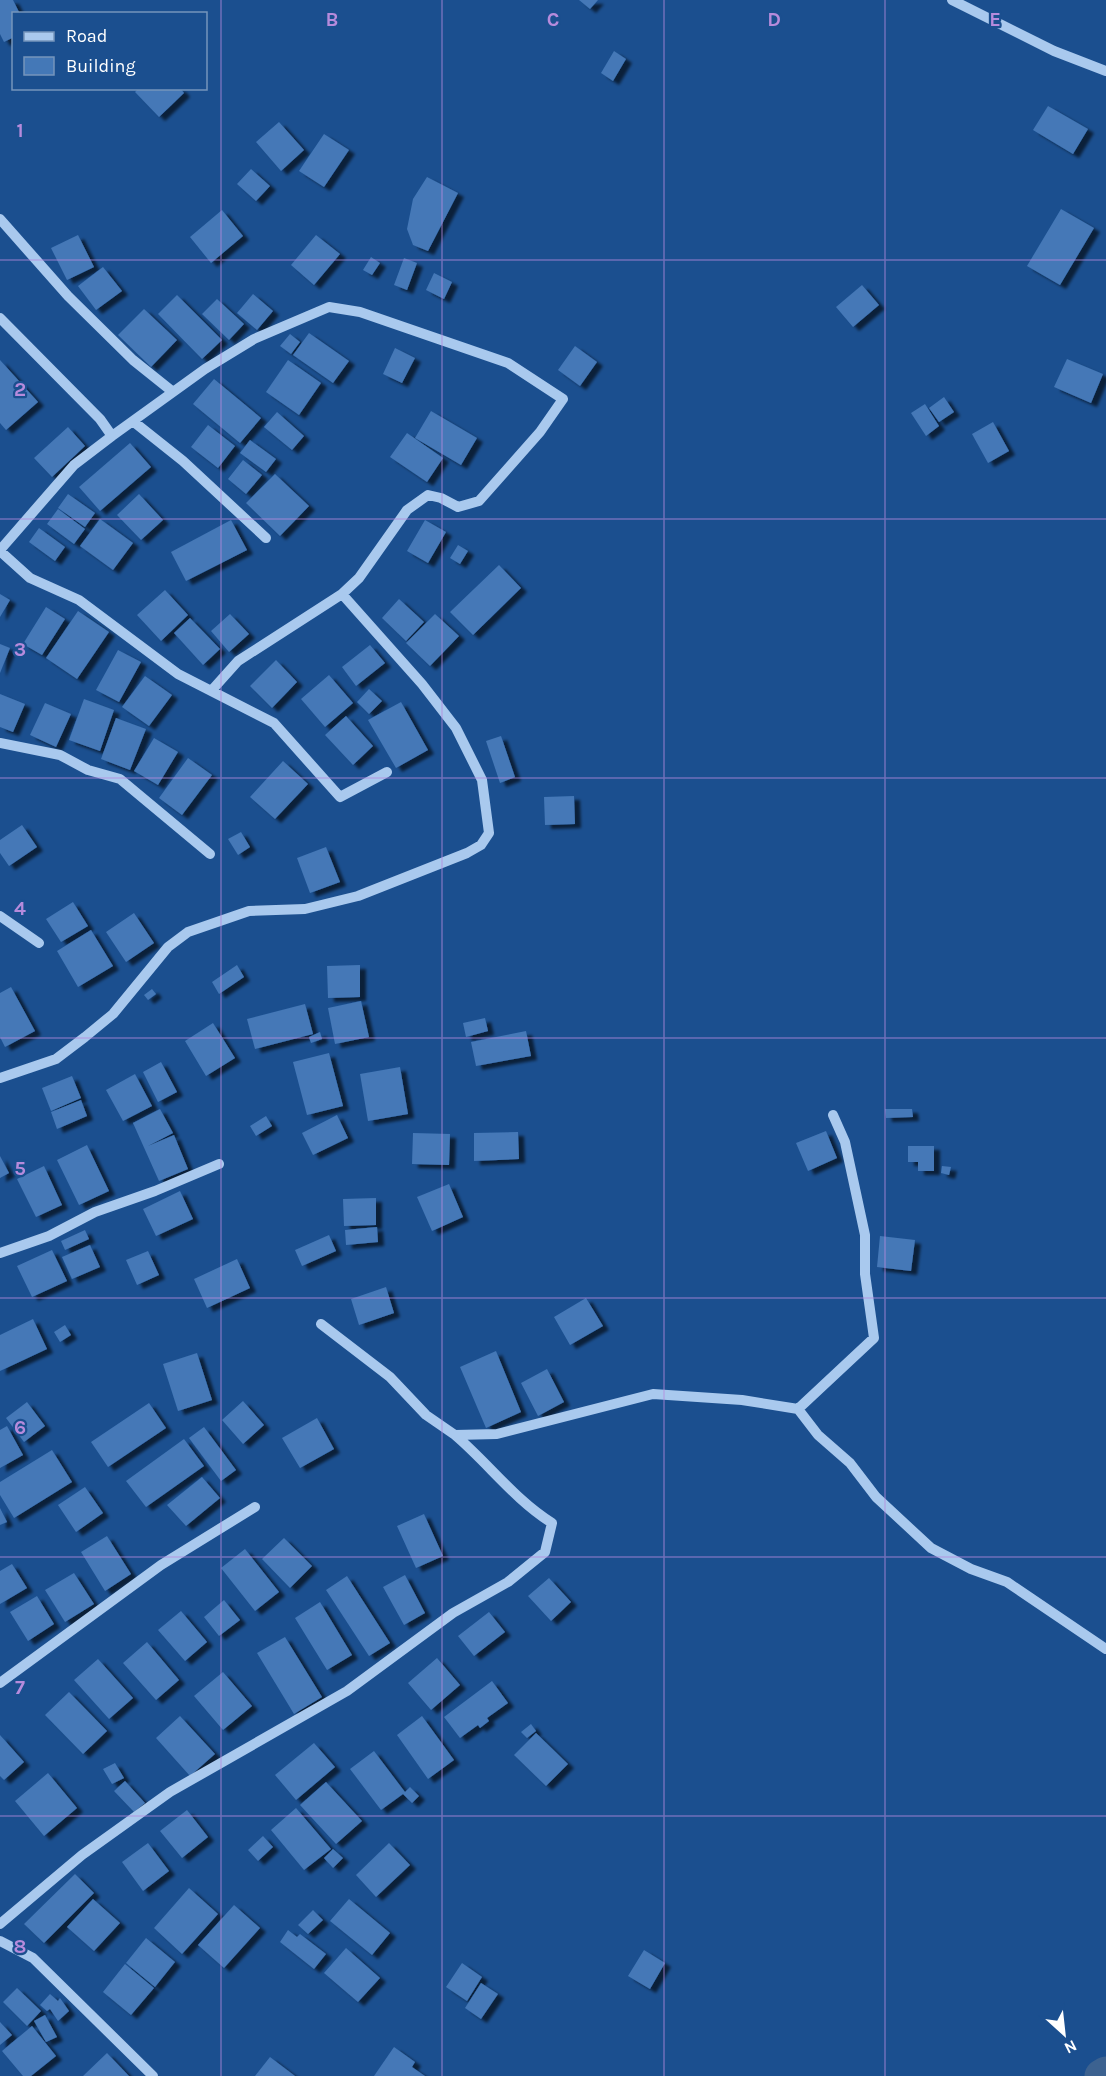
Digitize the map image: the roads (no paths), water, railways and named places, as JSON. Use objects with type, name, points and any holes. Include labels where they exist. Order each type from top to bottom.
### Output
[{"type":"street","points":[[952,0],[1054,51],[1106,71]]},
{"type":"street","points":[[0,219],[68,296],[133,360],[173,392]]},
{"type":"street","points":[[212,690],[238,661],[342,594],[359,578],[406,510],[428,495],[441,498],[458,507],[479,501],[540,432],[563,399],[508,363],[360,312],[329,307],[254,339],[173,392],[112,436],[74,465],[0,550],[30,578],[79,600],[177,674],[274,723],[340,797],[387,772]]},
{"type":"street","points":[[0,318],[100,419],[112,436]]},
{"type":"street","points":[[134,422],[183,461],[266,538]]},
{"type":"street","points":[[0,1078],[56,1059],[85,1037],[112,1014],[168,947],[188,932],[249,911],[304,909],[358,896],[467,853],[481,845],[489,833],[482,780],[456,728],[422,684],[342,594]]},
{"type":"street","points":[[0,743],[60,755],[88,770],[120,779],[210,854]]},
{"type":"street","points":[[0,916],[39,943]]},
{"type":"street","points":[[798,1409],[873,1338],[865,1274],[865,1235],[844,1142],[833,1115]]},
{"type":"street","points":[[0,1253],[49,1236],[96,1212],[155,1191],[219,1164]]},
{"type":"street","points":[[0,1924],[82,1855],[170,1792],[346,1691],[453,1614],[508,1582],[545,1552],[552,1523],[526,1507],[479,1456],[455,1435],[426,1415],[390,1377],[321,1324]]},
{"type":"street","points":[[455,1435],[497,1434],[653,1394],[742,1400],[798,1409],[818,1436],[849,1463],[876,1497],[931,1548],[971,1569],[1006,1582],[1106,1649]]},
{"type":"street","points":[[0,1683],[161,1565],[255,1507]]},
{"type":"street","points":[[0,1941],[33,1958],[153,2076]]},
{"type":"waterway","points":[[1101,2076],[1106,2073]]}]
